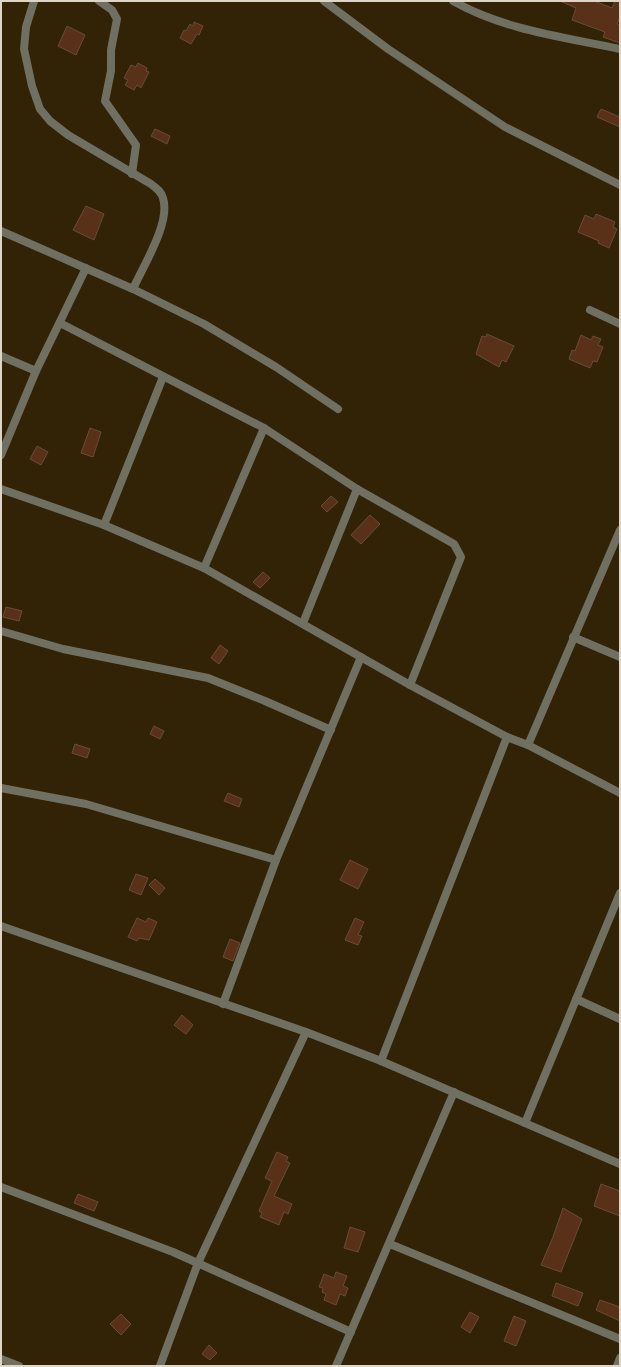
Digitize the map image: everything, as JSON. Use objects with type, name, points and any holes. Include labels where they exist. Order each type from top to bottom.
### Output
[{"type":"street","points":[[34,1],[26,27],[24,49],[32,86],[40,109],[50,121],[68,135],[151,184],[160,191],[163,198],[164,215],[161,228],[133,289]]},
{"type":"street","points":[[100,1],[112,10],[117,19],[111,50],[111,71],[105,101],[136,145],[132,174]]},
{"type":"street","points":[[324,1],[388,49],[505,127],[620,185]]},
{"type":"street","points":[[453,1],[488,17],[530,31],[620,49]]},
{"type":"street","points":[[1,231],[133,289],[204,324],[243,346],[338,409]]},
{"type":"street","points":[[1,455],[36,371],[86,268]]},
{"type":"street","points":[[590,310],[620,324]]},
{"type":"street","points":[[60,323],[264,428],[357,489],[454,544],[461,557],[410,685]]},
{"type":"street","points":[[1,356],[36,371]]},
{"type":"street","points":[[104,525],[163,376]]},
{"type":"street","points":[[204,568],[264,428]]},
{"type":"street","points":[[1,489],[104,525],[204,568],[410,685],[507,737],[528,745],[620,793]]},
{"type":"street","points":[[302,623],[357,489]]},
{"type":"street","points":[[528,745],[620,530]]},
{"type":"street","points":[[1,631],[63,649],[208,678],[331,730]]},
{"type":"street","points":[[573,637],[620,656]]},
{"type":"street","points":[[223,1004],[276,860],[361,657]]},
{"type":"street","points":[[381,1061],[507,737]]},
{"type":"street","points":[[1,788],[86,804],[276,860]]},
{"type":"street","points":[[526,1123],[620,893]]},
{"type":"street","points":[[1,926],[306,1032],[381,1061],[620,1164]]},
{"type":"street","points":[[576,999],[620,1019]]},
{"type":"street","points":[[160,1366],[198,1263],[306,1032]]},
{"type":"street","points":[[336,1366],[390,1244],[454,1092]]},
{"type":"street","points":[[1,1187],[198,1263],[351,1332]]},
{"type":"street","points":[[390,1244],[620,1339]]},
{"type":"street","points":[[617,1366],[620,1358]]},
{"type":"street","points":[[1,1359],[19,1366]]},
{"type":"building","points":[[560,1],[594,1],[612,8],[615,1],[620,1],[620,17],[617,24],[620,26],[620,43],[603,37],[605,32],[572,20],[576,8]]},
{"type":"building","points":[[194,22],[203,26],[199,35],[197,34],[191,44],[180,38],[184,30],[186,31],[190,24],[193,26]]},
{"type":"building","points":[[67,26],[85,35],[76,55],[58,46]]},
{"type":"building","points":[[138,63],[147,68],[146,71],[149,72],[141,88],[137,85],[134,90],[125,85],[128,80],[124,78],[131,65],[136,67]]},
{"type":"building","points":[[601,109],[620,117],[620,127],[597,117]]},
{"type":"building","points":[[155,129],[170,136],[167,144],[151,136]]},
{"type":"building","points":[[86,206],[104,214],[94,240],[73,230]]},
{"type":"building","points":[[596,214],[615,222],[613,227],[617,229],[609,248],[598,243],[599,241],[578,232],[585,215],[594,219]]},
{"type":"building","points":[[487,334],[514,346],[506,362],[502,360],[499,367],[476,354],[482,336],[486,337]]},
{"type":"building","points":[[581,335],[591,340],[593,336],[601,339],[598,345],[603,347],[597,362],[593,361],[590,368],[569,359],[572,350],[575,351]]},
{"type":"building","points":[[90,428],[101,432],[93,457],[81,453]]},
{"type":"building","points":[[37,446],[48,452],[41,465],[30,459]]},
{"type":"building","points":[[331,496],[338,502],[327,512],[321,506]]},
{"type":"building","points":[[370,515],[380,524],[361,544],[351,535]]},
{"type":"building","points":[[263,572],[270,578],[260,588],[253,582]]},
{"type":"building","points":[[6,607],[22,611],[19,621],[3,617]]},
{"type":"building","points":[[220,645],[228,651],[219,664],[211,658]]},
{"type":"building","points":[[154,726],[164,731],[160,739],[150,734]]},
{"type":"building","points":[[75,744],[90,749],[87,758],[72,753]]},
{"type":"building","points":[[228,793],[242,799],[239,807],[224,801]]},
{"type":"building","points":[[350,860],[368,869],[358,889],[340,880]]},
{"type":"building","points":[[136,874],[148,878],[141,895],[129,890]]},
{"type":"building","points":[[155,879],[165,888],[159,895],[149,885]]},
{"type":"building","points":[[137,918],[146,922],[148,918],[157,922],[149,940],[139,938],[137,941],[128,937]]},
{"type":"building","points":[[355,918],[364,922],[358,935],[362,936],[358,945],[345,940]]},
{"type":"building","points":[[230,939],[240,943],[233,961],[223,957]]},
{"type":"building","points":[[182,1015],[193,1025],[186,1034],[174,1025]]},
{"type":"building","points":[[277,1152],[288,1157],[286,1161],[290,1163],[274,1196],[292,1204],[288,1214],[284,1212],[279,1225],[260,1217],[262,1213],[259,1211],[272,1181],[265,1178]]},
{"type":"building","points":[[601,1184],[620,1191],[620,1216],[594,1206]]},
{"type":"building","points":[[78,1194],[98,1202],[94,1211],[74,1203]]},
{"type":"building","points":[[563,1208],[582,1219],[561,1272],[541,1265]]},
{"type":"building","points":[[350,1227],[365,1232],[358,1252],[344,1248]]},
{"type":"building","points":[[336,1272],[347,1276],[343,1286],[348,1288],[345,1296],[340,1294],[336,1305],[324,1300],[326,1294],[322,1292],[323,1288],[319,1287],[324,1274],[334,1278]]},
{"type":"building","points":[[556,1283],[583,1293],[578,1306],[552,1296]]},
{"type":"building","points":[[600,1300],[620,1307],[620,1321],[596,1310]]},
{"type":"building","points":[[470,1312],[479,1317],[470,1333],[461,1327]]},
{"type":"building","points":[[121,1314],[131,1324],[121,1335],[110,1324]]},
{"type":"building","points":[[514,1316],[526,1321],[516,1346],[504,1341]]},
{"type":"building","points":[[209,1345],[217,1353],[210,1360],[202,1354]]}]
